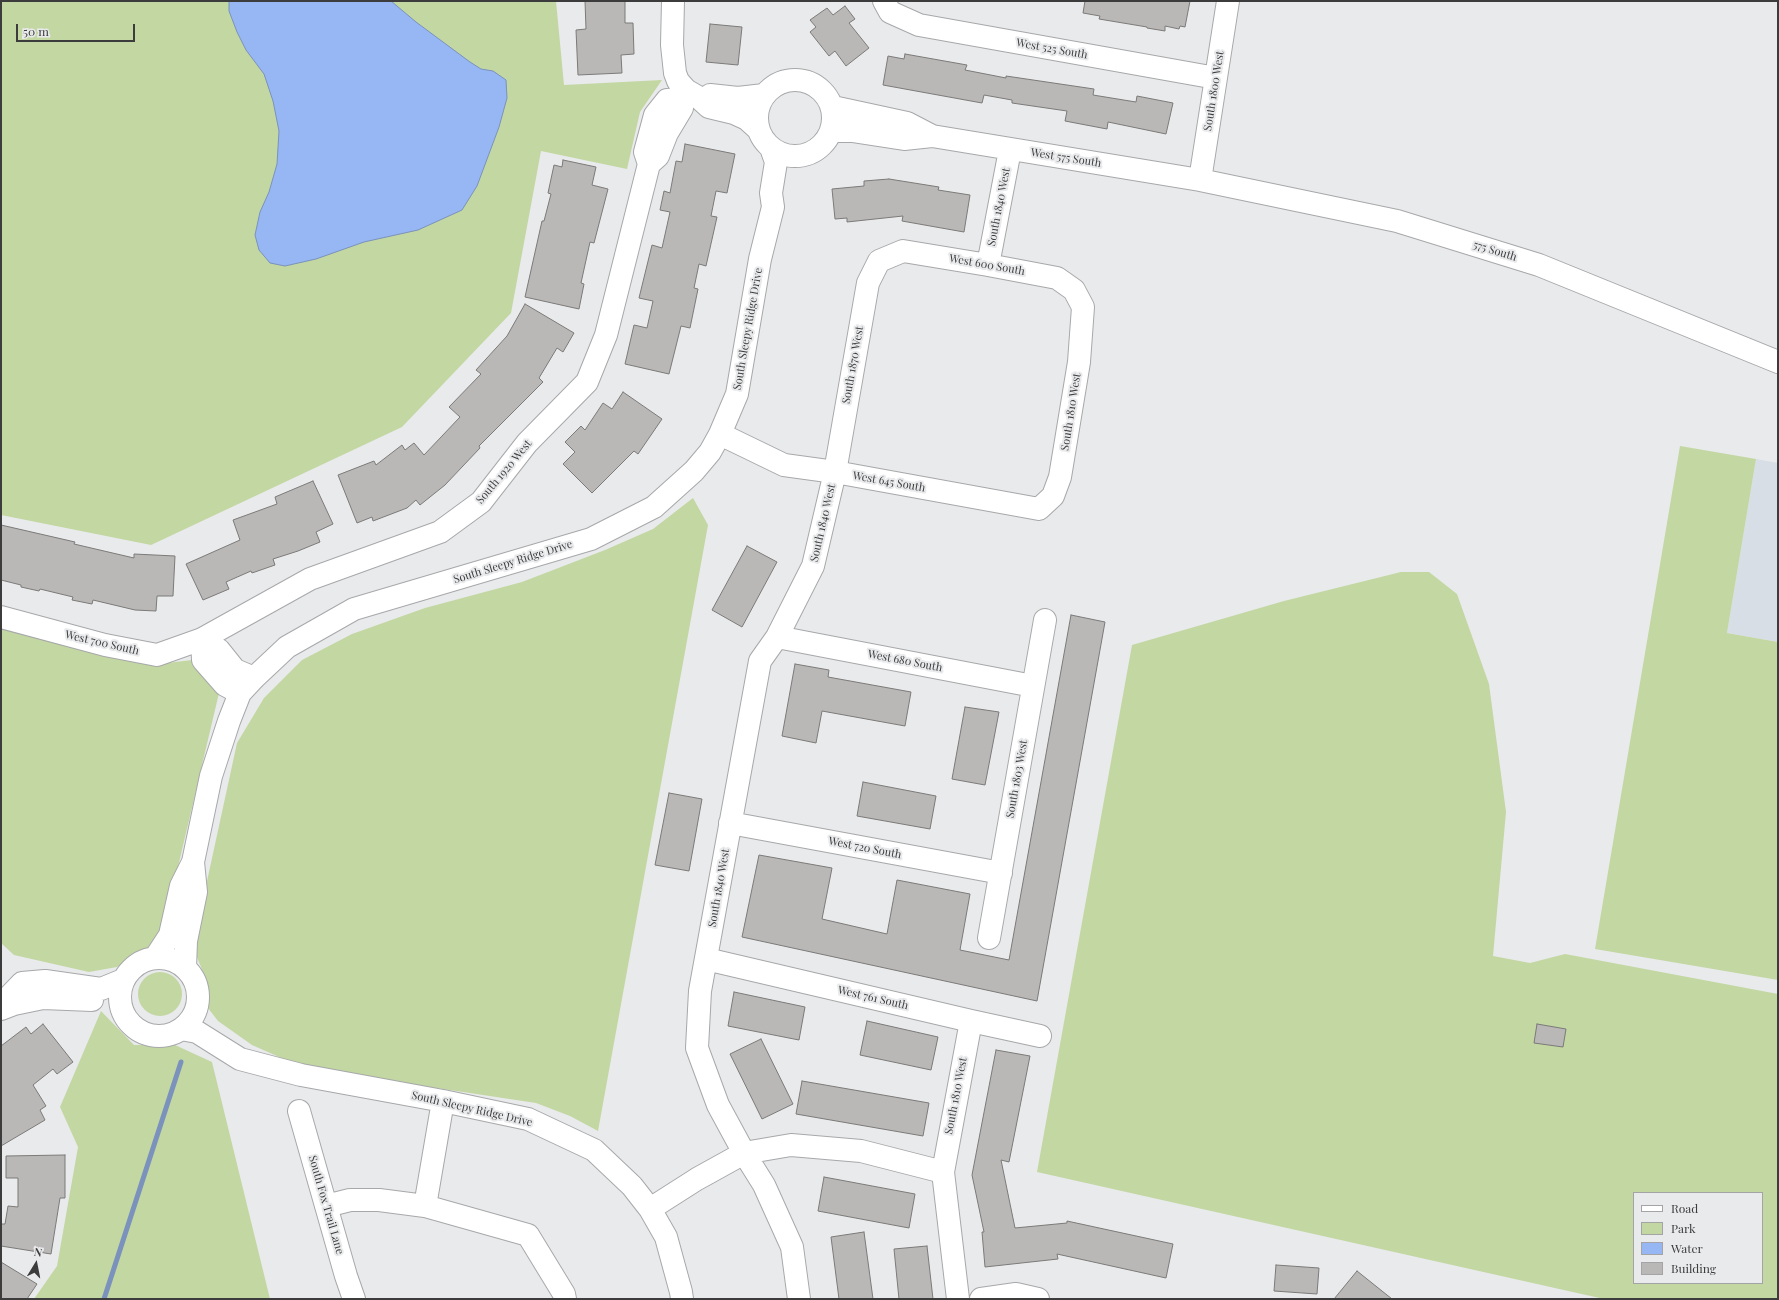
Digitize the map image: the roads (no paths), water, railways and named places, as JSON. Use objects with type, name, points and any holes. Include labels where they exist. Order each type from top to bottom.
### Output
[{"type":"street","points":[[673,1],[672,59],[678,81],[688,95],[709,107],[734,112],[747,119],[758,129]]},
{"type":"street","name":"South 1800 West","points":[[1200,180],[1228,1]]},
{"type":"street","name":"West 525 South","points":[[887,6],[919,25],[1216,78]]},
{"type":"street","points":[[786,80],[810,82],[827,95],[832,107],[834,121],[832,131],[825,143],[815,152],[803,156],[790,156],[782,154],[771,148],[762,138],[758,129],[757,115],[760,102],[764,95],[774,86],[786,80]]},
{"type":"street","points":[[688,95],[712,94],[738,98],[764,95]]},
{"type":"street","name":"South 1920 West","points":[[202,639],[310,579],[440,532],[481,502],[526,443],[587,382],[606,335],[649,164],[645,152],[655,115],[667,100],[688,95]]},
{"type":"street","name":"West 575 South","points":[[832,107],[907,123],[932,136]]},
{"type":"street","name":"West 575 South","points":[[832,131],[852,131],[904,139],[932,136],[1200,180]]},
{"type":"street","name":"South Sleepy Ridge Drive","points":[[155,958],[170,935],[181,886],[193,862],[211,776],[229,721],[239,682],[287,647],[354,609],[591,539],[654,507],[694,471],[710,452],[720,434],[737,394],[760,259],[773,207],[771,192],[776,162],[771,148]]},
{"type":"street","name":"South 1840 West","points":[[988,265],[1010,150]]},
{"type":"street","name":"South Sleepy Ridge Drive","points":[[773,207],[783,195],[792,168],[803,156]]},
{"type":"street","name":"575 South","points":[[1200,180],[1397,221],[1539,265],[1778,362]]},
{"type":"street","name":"West 600 South","points":[[879,261],[903,252],[988,265],[1057,278],[1074,290],[1083,307]]},
{"type":"street","name":"South 1870 West","points":[[835,472],[868,283],[879,261]]},
{"type":"street","name":"South 1810 West","points":[[1039,509],[1053,496],[1060,477],[1078,362],[1083,307]]},
{"type":"street","name":"West 645 South","points":[[720,434],[784,465],[835,472],[1039,509]]},
{"type":"street","name":"South 1840 West","points":[[799,1299],[792,1247],[764,1185],[744,1153],[718,1105],[697,1048],[700,991],[760,661],[777,637],[813,566],[835,472]]},
{"type":"street","name":"West 700 South","points":[[1,617],[105,645],[157,654],[202,639]]},
{"type":"street","name":"South 1803 West","points":[[990,938],[1000,873],[1045,620]]},
{"type":"street","name":"West 680 South","points":[[777,637],[1033,686]]},
{"type":"street","points":[[202,639],[203,660],[239,682]]},
{"type":"street","name":"West 720 South","points":[[730,823],[1000,873]]},
{"type":"street","name":"South Sleepy Ridge Drive","points":[[185,968],[186,941],[196,892],[193,862]]},
{"type":"street","points":[[155,958],[169,959],[185,968],[193,979],[198,992],[196,1008],[189,1022],[181,1029],[169,1035],[155,1036],[145,1034],[133,1027],[124,1016],[120,1003],[123,980],[131,969],[142,962],[155,958]]},
{"type":"street","name":"West 761 South","points":[[706,959],[1040,1036]]},
{"type":"street","points":[[1,1005],[22,983],[45,981],[101,989],[123,980]]},
{"type":"street","points":[[1,1009],[14,1004],[43,998],[94,1000],[123,1012]]},
{"type":"street","name":"South Sleepy Ridge Drive","points":[[196,1008],[212,1026],[265,1064]]},
{"type":"street","name":"South 1810 West","points":[[958,1299],[943,1172],[971,1021]]},
{"type":"street","name":"South Sleepy Ridge Drive","points":[[181,1029],[196,1032],[240,1059],[265,1064],[301,1075],[443,1101],[528,1119],[594,1150],[632,1186],[650,1209],[666,1238],[682,1299]]},
{"type":"street","points":[[425,1206],[443,1101]]},
{"type":"street","name":"South Fox Trail Lane","points":[[298,1111],[354,1299]]},
{"type":"street","points":[[650,1209],[744,1153],[791,1145],[861,1151],[943,1172]]},
{"type":"street","points":[[326,1206],[350,1200],[379,1200],[425,1206],[528,1235],[566,1299]]},
{"type":"street","points":[[982,1299],[1016,1294],[1038,1299]]},
{"type":"water","points":[[229,1],[391,1],[416,22],[470,62],[481,69],[493,71],[506,80],[507,98],[499,127],[477,186],[462,210],[418,230],[364,242],[316,259],[285,266],[270,263],[259,250],[255,235],[260,212],[269,192],[277,164],[279,131],[273,101],[264,74],[246,50],[237,32],[229,11]]},
{"type":"waterway","points":[[104,1299],[181,1062]]}]
